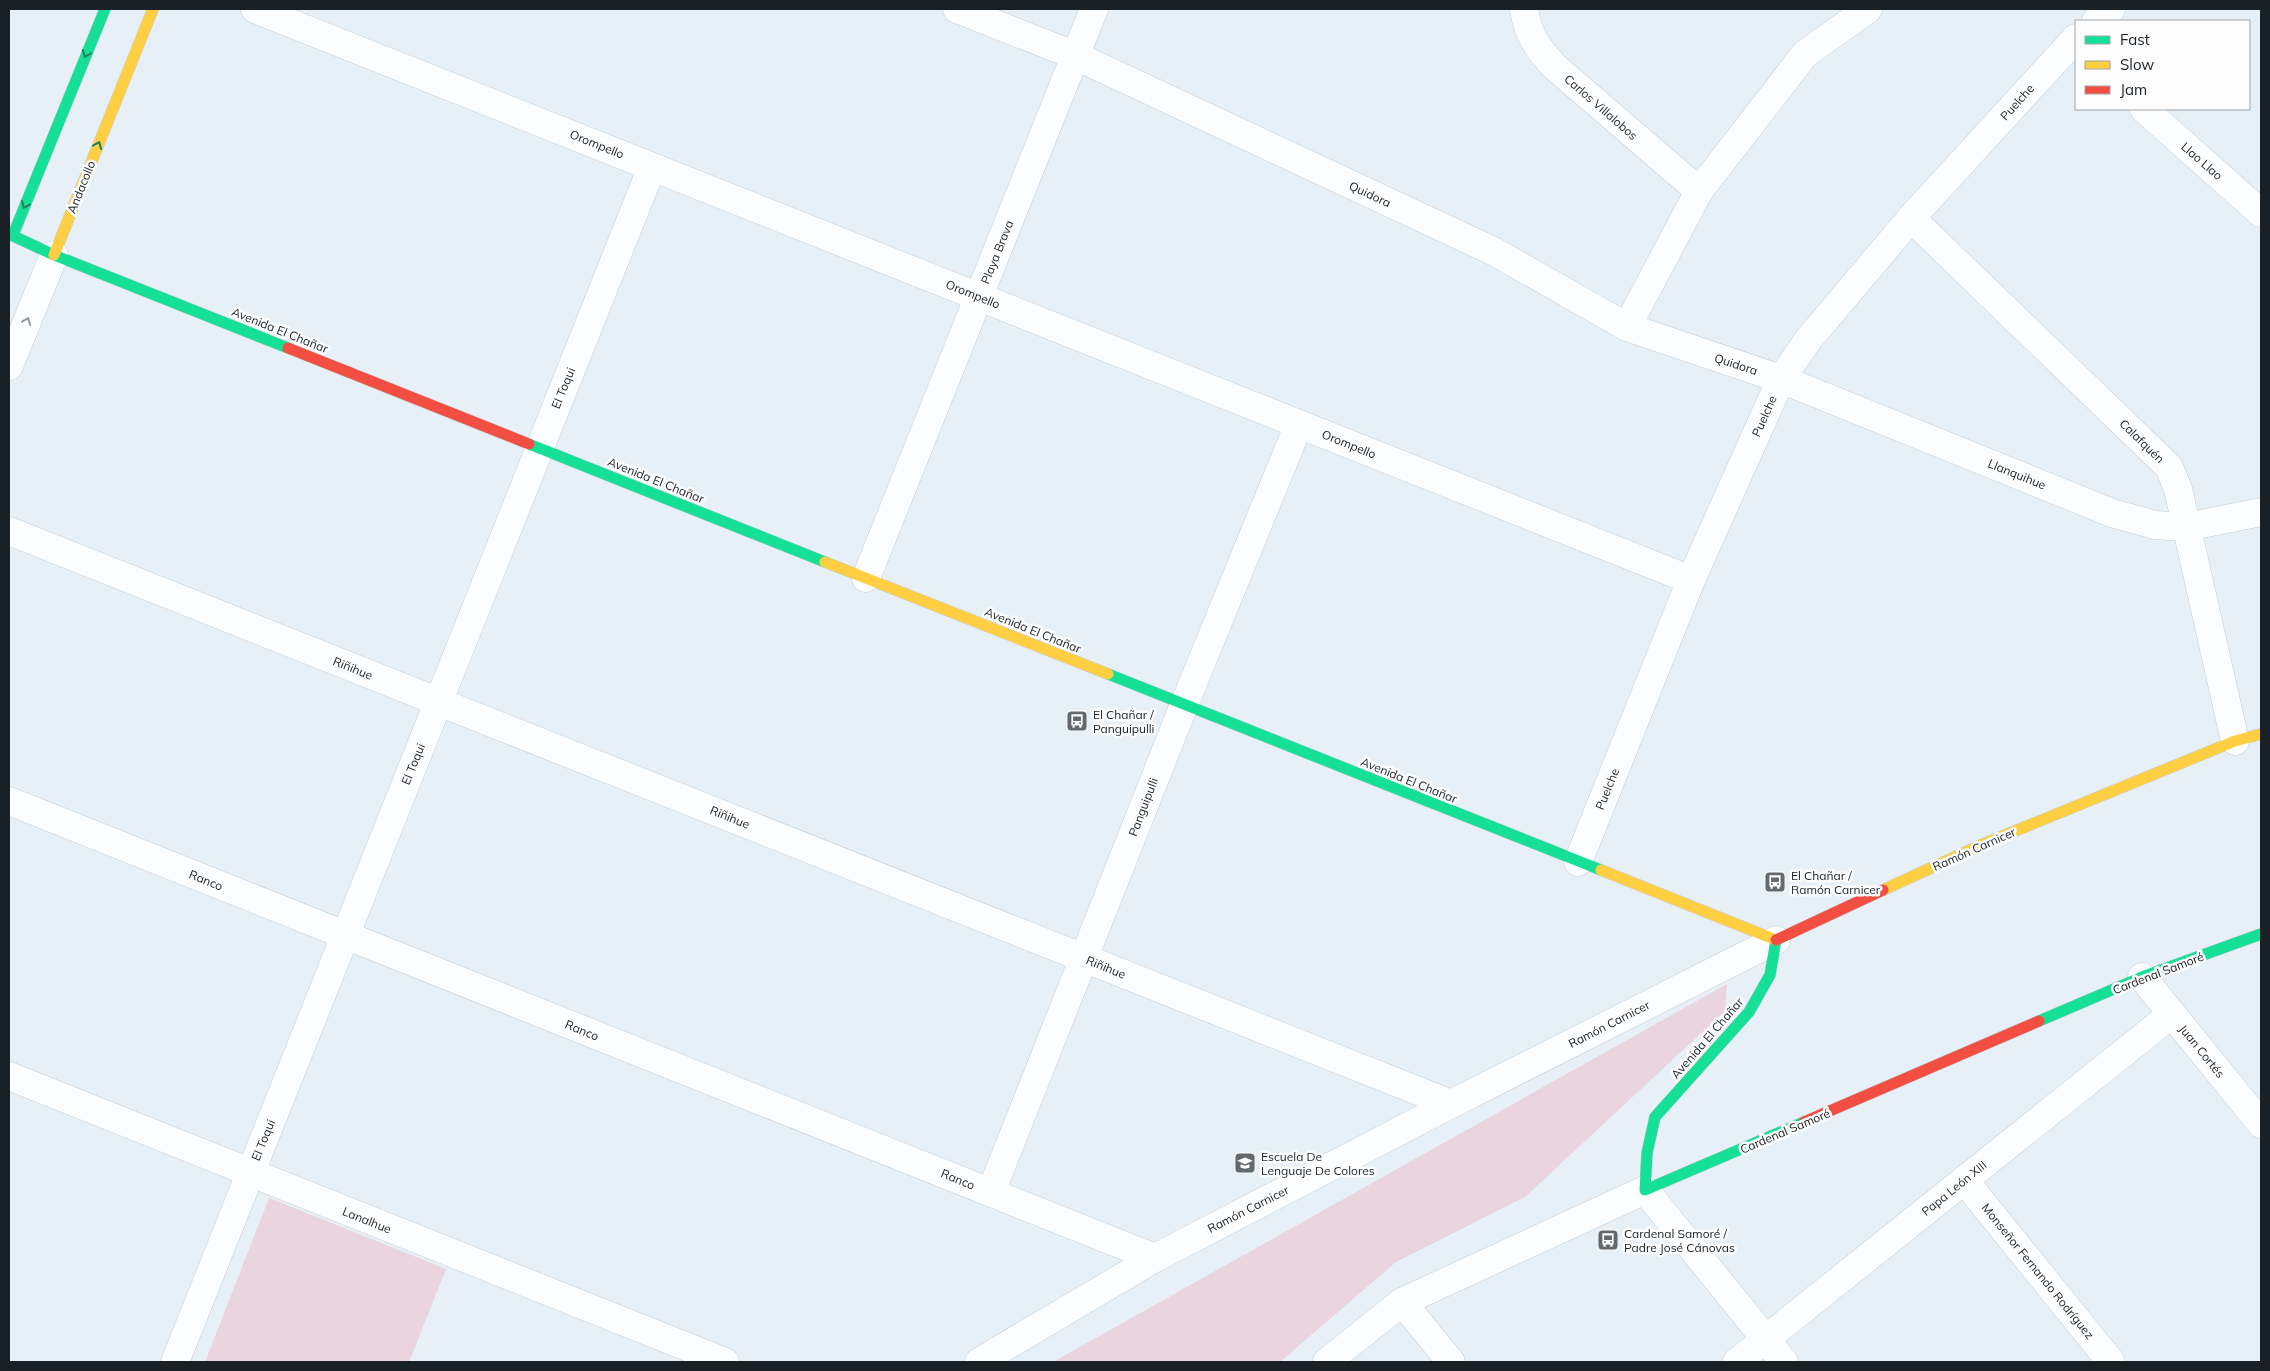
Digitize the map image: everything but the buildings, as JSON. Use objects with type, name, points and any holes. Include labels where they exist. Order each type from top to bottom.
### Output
[{"type":"street","points":[[10,238],[104,9]]},
{"type":"street","name":"Andacollo","points":[[9,366],[153,9]]},
{"type":"street","name":"Orompello","points":[[255,9],[1690,580]]},
{"type":"street","name":"Quidora","points":[[957,9],[1076,56],[1495,252],[1627,327],[1781,379]]},
{"type":"street","name":"Playa Brava","points":[[866,578],[1094,9]]},
{"type":"street","name":"Carlos Villalobos","points":[[1524,9],[1526,24],[1538,48],[1555,67],[1699,191]]},
{"type":"street","points":[[1627,327],[1699,191],[1805,54],[1868,9]]},
{"type":"street","points":[[2097,20],[2111,9]]},
{"type":"street","name":"Puelche","points":[[1578,862],[1690,580],[1781,379],[1808,340],[1911,218],[2074,44]]},
{"type":"street","name":"Llao Llao","points":[[2145,110],[2261,213]]},
{"type":"street","name":"El Toqui","points":[[176,1362],[652,167]]},
{"type":"street","name":"Calafquén","points":[[1911,218],[2169,467],[2178,489],[2235,741]]},
{"type":"street","name":"Avenida El Chañar","points":[[10,238],[1776,940],[1770,975],[1749,1012],[1655,1118],[1647,1153],[1645,1190]]},
{"type":"street","name":"Llanquihue","points":[[1781,379],[2112,513],[2154,525],[2186,527],[2261,512]]},
{"type":"street","name":"Panguipulli","points":[[991,1192],[1184,705],[1299,424]]},
{"type":"street","name":"Riñihue","points":[[9,530],[1451,1104]]},
{"type":"street","name":"Ramón Carnicer","points":[[979,1362],[1155,1258],[1451,1104],[1776,940],[1981,845],[2235,741],[2261,734]]},
{"type":"street","name":"Ranco","points":[[9,801],[1155,1258]]},
{"type":"street","name":"Cardenal Samoré","points":[[1327,1362],[1402,1302],[1645,1190],[2142,977],[2261,934]]},
{"type":"street","name":"Juan Cortés","points":[[2142,977],[2261,1124]]},
{"type":"street","name":"Papa León XIII","points":[[1737,1362],[2172,1014]]},
{"type":"street","name":"Lanalhue","points":[[9,1076],[250,1174],[725,1362]]},
{"type":"street","name":"Monseñor Fernando Rodríguez","points":[[1964,1180],[2112,1362]]},
{"type":"street","points":[[1645,1190],[1784,1362]]},
{"type":"street","points":[[1402,1302],[1451,1362]]},
{"type":"shaded area","points":[[1727,984],[1725,1011],[1525,1197],[1396,1262],[1280,1362],[1053,1362]]},
{"type":"shaded area","points":[[269,1198],[446,1269],[409,1362],[205,1362]]},
{"type":"traffic: fast","points":[[13,235],[105,9]]},
{"type":"traffic: fast","points":[[9,234],[54,255],[288,348]]},
{"type":"traffic: fast","points":[[529,444],[825,562]]},
{"type":"traffic: fast","points":[[1108,674],[1601,870]]},
{"type":"traffic: fast","points":[[2039,1021],[2142,977],[2261,934]]},
{"type":"traffic: fast","points":[[1776,940],[1770,975],[1749,1012],[1655,1117],[1647,1153],[1645,1190],[1804,1122]]},
{"type":"traffic: slow","points":[[54,255],[153,9]]},
{"type":"traffic: slow","points":[[825,562],[1108,674]]},
{"type":"traffic: slow","points":[[1883,890],[1981,845],[2235,741],[2261,734]]},
{"type":"traffic: slow","points":[[1601,870],[1776,940]]},
{"type":"traffic: jam","points":[[288,348],[529,444]]},
{"type":"traffic: jam","points":[[1776,940],[1883,890]]},
{"type":"traffic: jam","points":[[1804,1122],[2039,1021]]},
{"type":"place","name":"El Chañar / Panguipulli","points":[[1077,721]]},
{"type":"place","name":"El Chañar / Ramón Carnicer","points":[[1775,882]]},
{"type":"place","name":"Escuela De Lenguaje De Colores","points":[[1245,1163]]},
{"type":"place","name":"Cardenal Samoré / Padre José Cánovas","points":[[1608,1240]]}]
